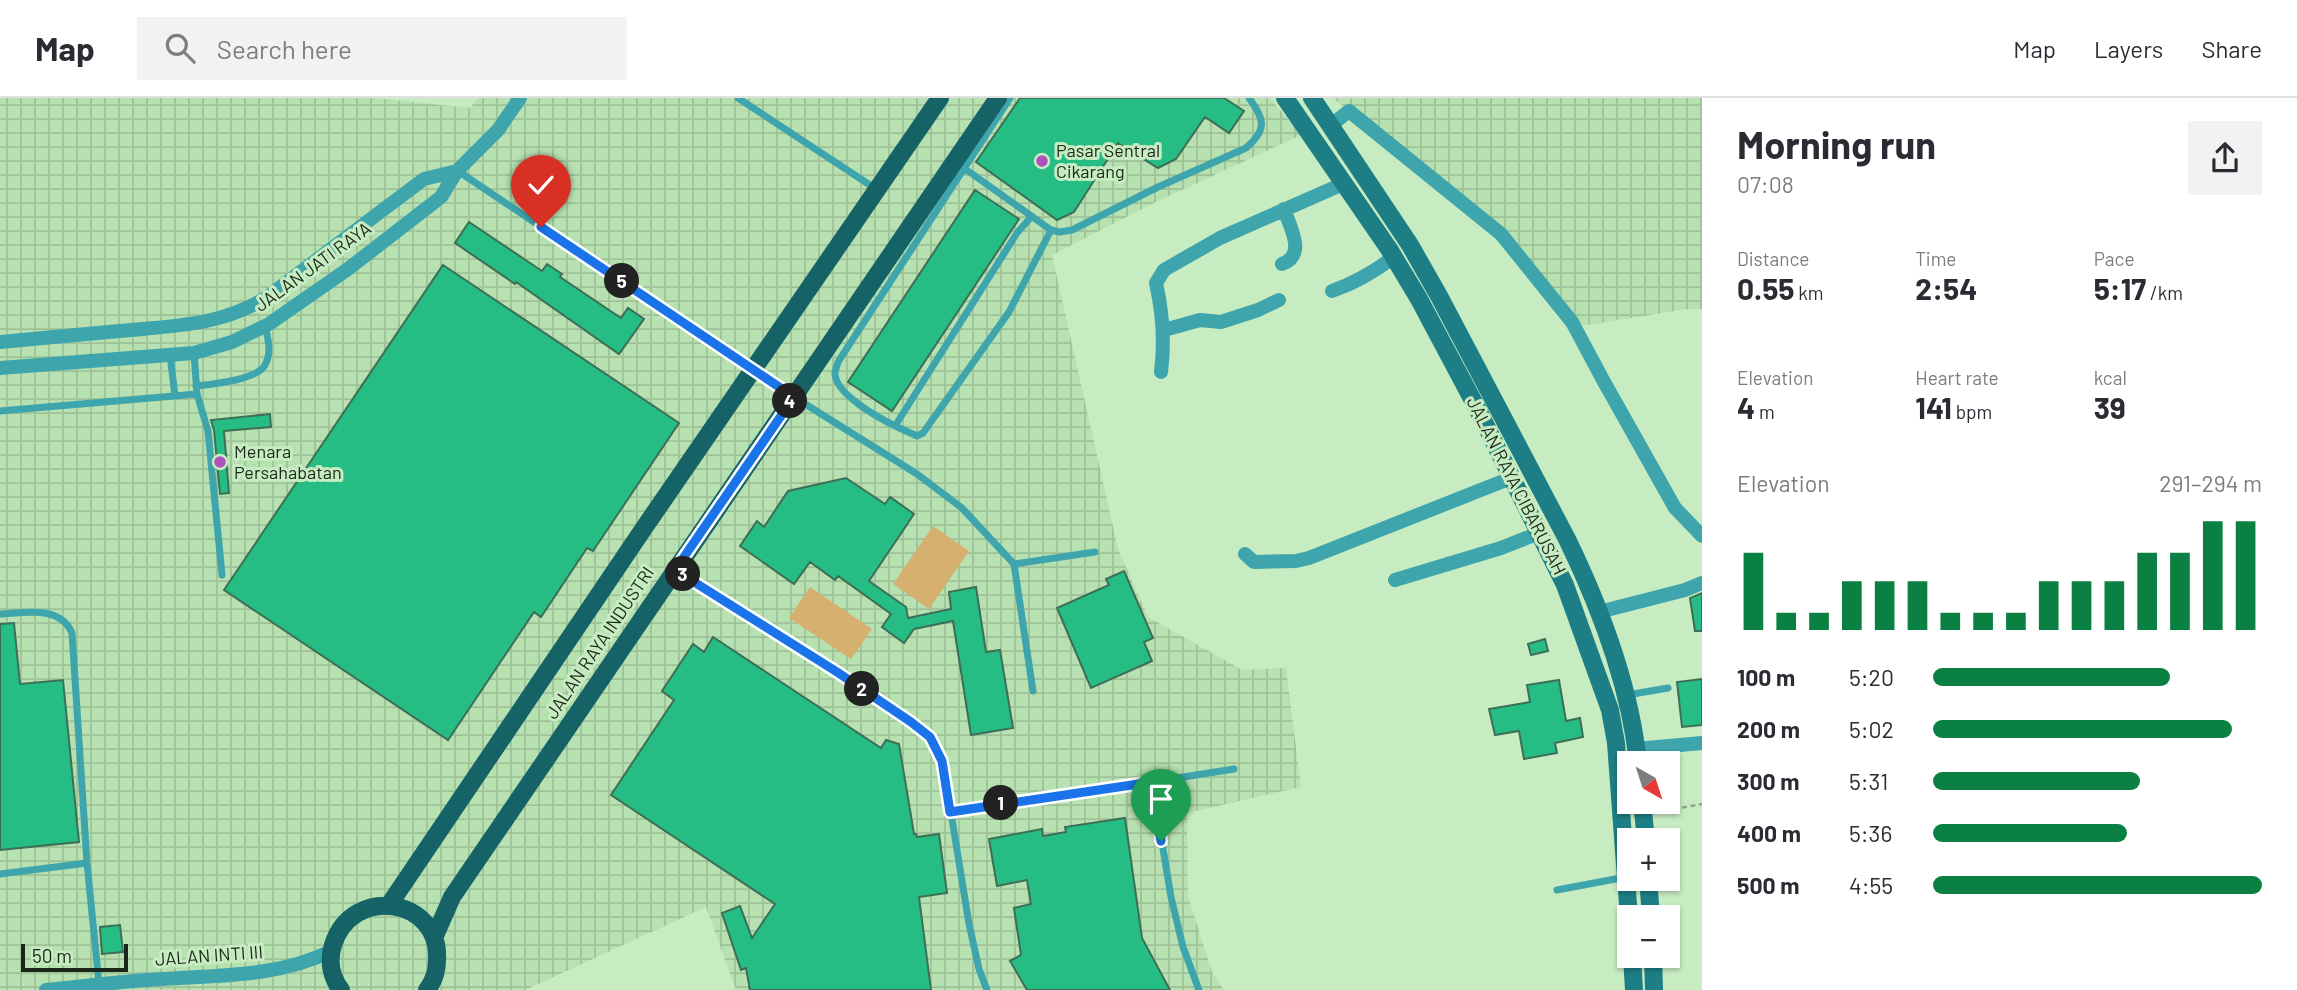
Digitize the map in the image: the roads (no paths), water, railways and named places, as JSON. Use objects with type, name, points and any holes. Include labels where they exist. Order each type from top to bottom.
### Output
[{"type":"main road","name":"JALAN RAYA INDUSTRI","points":[[389,905],[940,98]]},
{"type":"main road","name":"JALAN RAYA INDUSTRI","points":[[434,938],[452,897],[794,397],[959,165],[998,98]]},
{"type":"main road","points":[[332,986],[331,951],[336,936],[358,912],[373,906],[389,905],[408,910],[424,922],[434,938],[438,954],[437,971],[427,990]]},
{"type":"street","name":"JALAN JATI RAYA","points":[[0,368],[194,353],[232,342],[265,326],[317,291],[441,197],[457,171],[498,130],[520,98]]},
{"type":"street","name":"JALAN RAYA CIBARUSAH","points":[[1285,98],[1345,183],[1419,299],[1565,585],[1609,710],[1617,755],[1623,828]]},
{"type":"street","name":"JALAN RAYA CIBARUSAH","points":[[1312,98],[1410,245],[1586,577],[1626,695],[1636,751]]},
{"type":"street","points":[[1330,126],[1349,111],[1501,234],[1572,322],[1675,508],[1702,536]]},
{"type":"street","name":"JALAN JATI RAYA","points":[[0,342],[160,328],[213,320],[250,308],[424,179],[457,171]]},
{"type":"street","points":[[1161,372],[1164,330],[1156,283],[1164,270],[1220,239],[1345,183]]},
{"type":"street","points":[[1282,264],[1290,261],[1296,251],[1284,209]]},
{"type":"street","points":[[1332,291],[1369,274],[1394,257]]},
{"type":"street","points":[[299,273],[317,291]]},
{"type":"street","points":[[1164,330],[1200,320],[1221,322],[1279,300]]},
{"type":"street","points":[[1245,554],[1254,562],[1309,558],[1511,478]]},
{"type":"street","points":[[1395,580],[1501,548],[1539,533]]},
{"type":"street","points":[[1599,612],[1685,590],[1702,583]]},
{"type":"street","points":[[1586,641],[1606,633]]},
{"type":"street","points":[[1612,725],[1632,719]]},
{"type":"street","points":[[1662,751],[1702,743]]},
{"type":"street","name":"JALAN INTI III","points":[[46,990],[99,984],[156,984],[276,970],[307,963],[331,951]]},
{"type":"street","points":[[1633,968],[1634,990]]},
{"type":"street","points":[[1653,968],[1654,990]]},
{"type":"lane","points":[[738,98],[877,190]]},
{"type":"lane","points":[[1010,98],[959,165],[838,362],[836,382],[843,391],[879,418],[912,435],[923,433],[1009,313],[1051,230]]},
{"type":"lane","points":[[959,165],[1051,230],[1072,230],[1158,187],[1246,148],[1256,140],[1262,128],[1261,115],[1249,98]]},
{"type":"lane","points":[[457,171],[794,397],[948,496],[1014,564],[1033,691]]},
{"type":"lane","points":[[895,426],[1017,233],[1032,216]]},
{"type":"lane","points":[[0,411],[175,396],[260,371],[267,362],[269,344],[265,326]]},
{"type":"lane","points":[[194,353],[197,390],[208,431],[222,575]]},
{"type":"lane","points":[[170,355],[175,396]]},
{"type":"lane","points":[[1014,564],[1095,552]]},
{"type":"lane","points":[[675,570],[837,672],[930,737],[942,761],[973,945],[987,990]]},
{"type":"lane","points":[[0,614],[46,612],[68,624],[72,633],[87,863],[99,984]]},
{"type":"lane","points":[[1626,695],[1668,688]]},
{"type":"lane","points":[[950,812],[1234,769]]},
{"type":"lane","points":[[1152,782],[1171,897],[1183,947],[1199,990]]},
{"type":"lane","points":[[0,874],[87,863]]},
{"type":"lane","points":[[1557,890],[1617,879]]},
{"type":"place","name":"Pasar Sentral Cikarang","points":[[1042,161]]},
{"type":"place","name":"Menara Persahabatan","points":[[220,462]]}]
